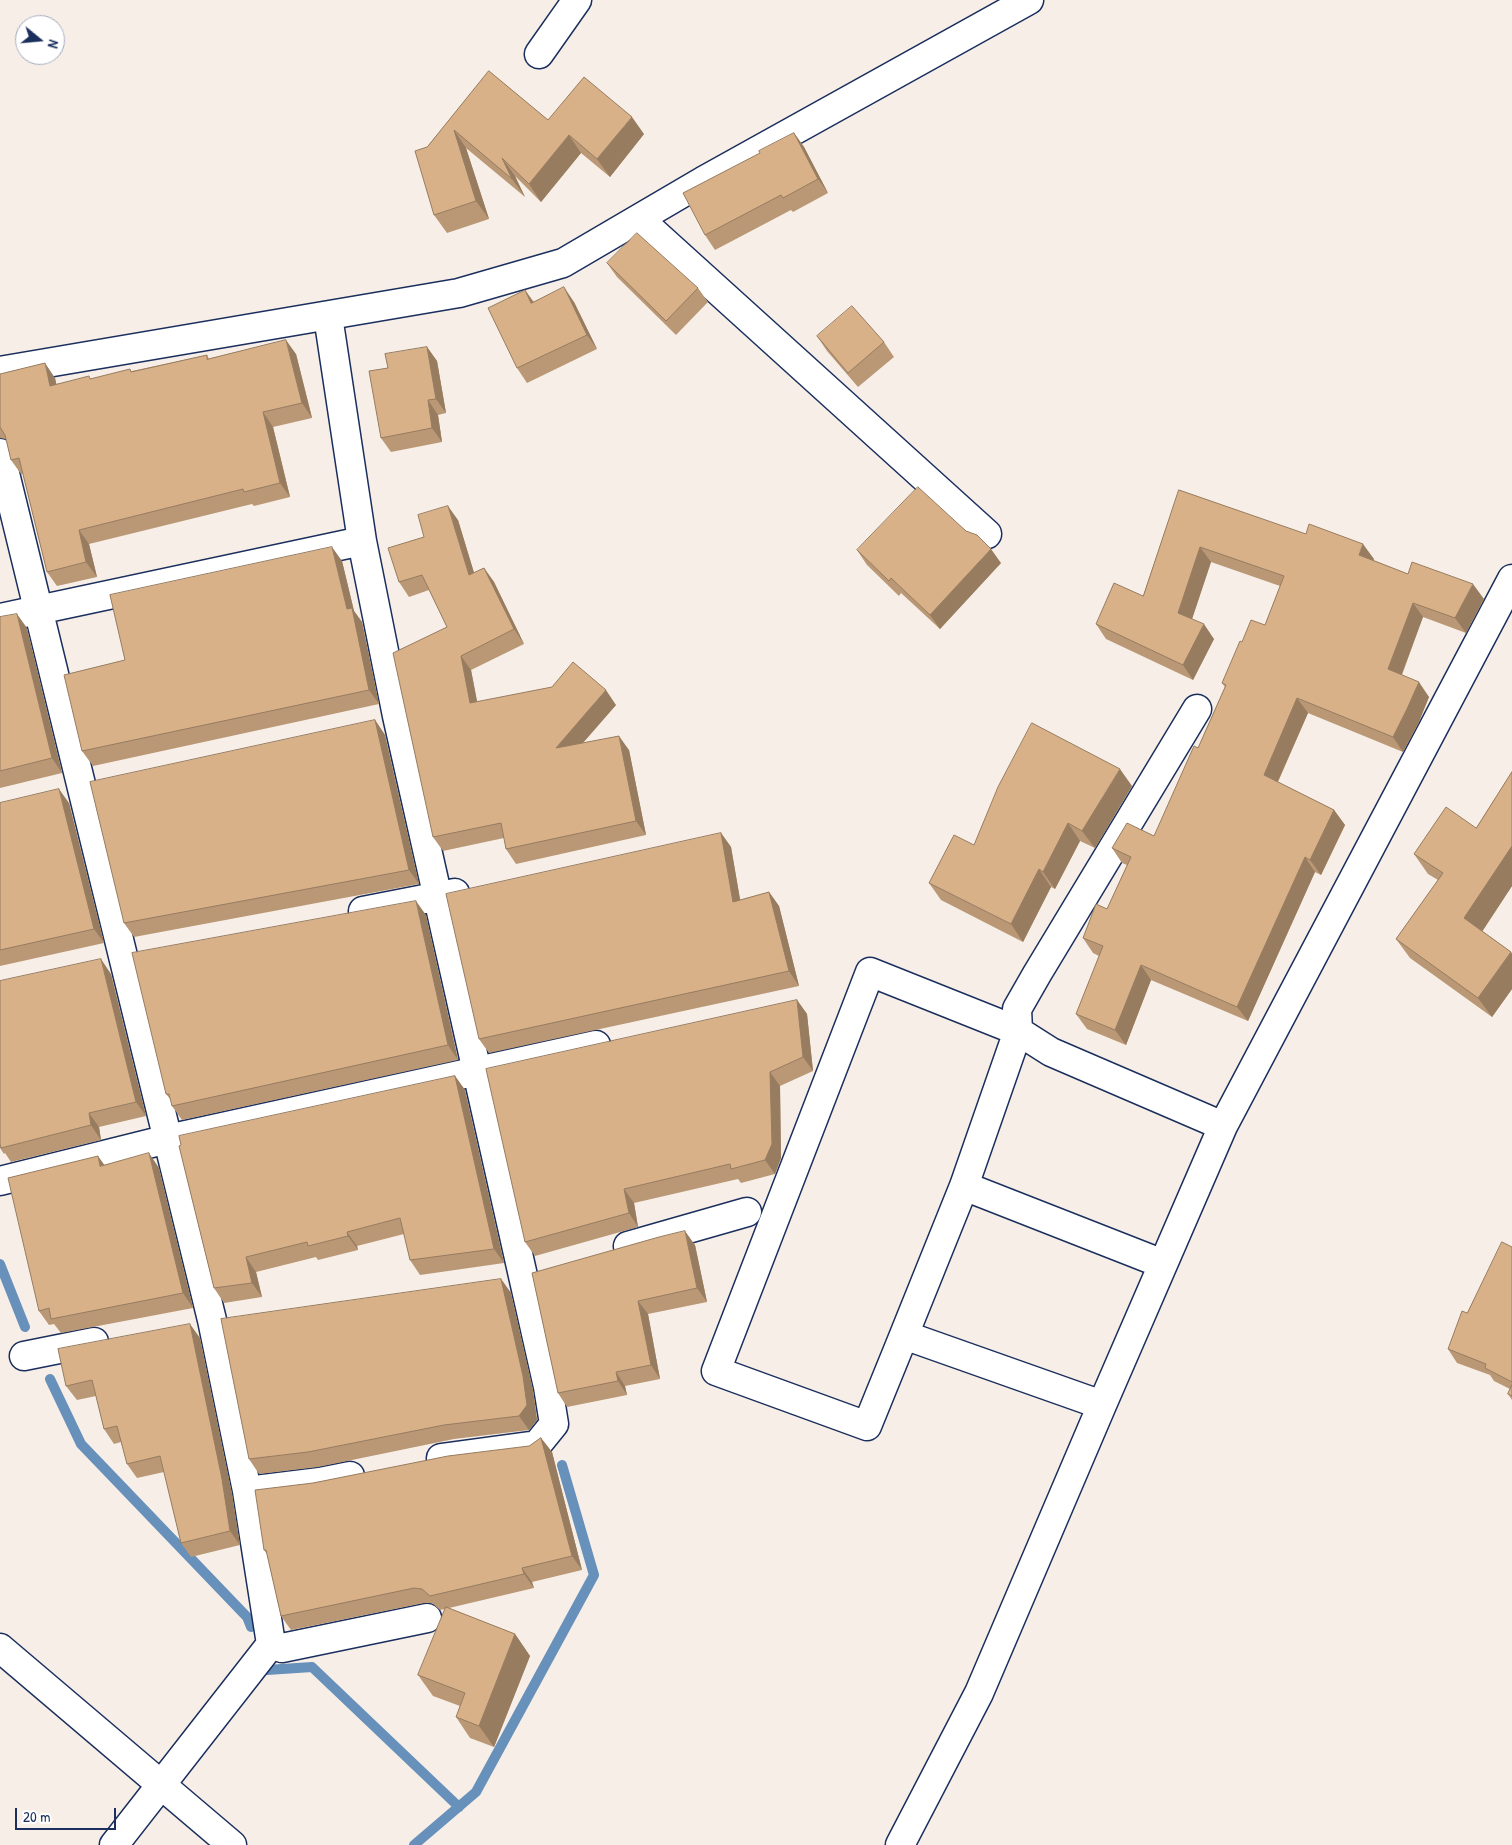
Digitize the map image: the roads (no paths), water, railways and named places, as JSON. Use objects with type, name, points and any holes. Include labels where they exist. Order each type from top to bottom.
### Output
[{"type":"street","points":[[539,54],[577,0]]},
{"type":"street","points":[[0,371],[460,293],[563,263],[1029,0]]},
{"type":"street","points":[[639,219],[987,534]]},
{"type":"street","points":[[328,316],[387,718],[437,896],[548,1387],[554,1424],[537,1445],[456,1455],[417,1463]]},
{"type":"street","points":[[0,453],[212,1320],[248,1491],[271,1644],[114,1845]]},
{"type":"street","points":[[0,618],[362,541]]},
{"type":"street","points":[[900,1845],[979,1693],[1223,1126],[1512,579]]},
{"type":"street","points":[[1197,709],[1017,1009],[1018,1031],[964,1186],[867,1426],[716,1371],[870,972],[1018,1031],[1051,1052],[1223,1126]]},
{"type":"street","points":[[54,791],[110,778]]},
{"type":"street","points":[[342,914],[476,888]]},
{"type":"street","points":[[94,962],[151,950]]},
{"type":"street","points":[[0,1182],[168,1139],[620,1040]]},
{"type":"street","points":[[964,1186],[1163,1264]]},
{"type":"street","points":[[607,1252],[747,1212]]},
{"type":"street","points":[[494,1280],[523,1276],[551,1268]]},
{"type":"street","points":[[184,1326],[241,1316]]},
{"type":"street","points":[[904,1335],[1102,1405]]},
{"type":"street","points":[[24,1356],[118,1338]]},
{"type":"street","points":[[248,1491],[320,1482],[378,1471]]},
{"type":"street","points":[[271,1644],[282,1648],[427,1618]]},
{"type":"street","points":[[0,1648],[232,1845]]},
{"type":"waterway","points":[[0,1264],[25,1327]]},
{"type":"waterway","points":[[50,1379],[81,1444],[247,1617],[251,1627]]},
{"type":"waterway","points":[[414,1845],[476,1792],[594,1575],[562,1465]]},
{"type":"waterway","points":[[267,1670],[312,1667],[459,1807]]}]
